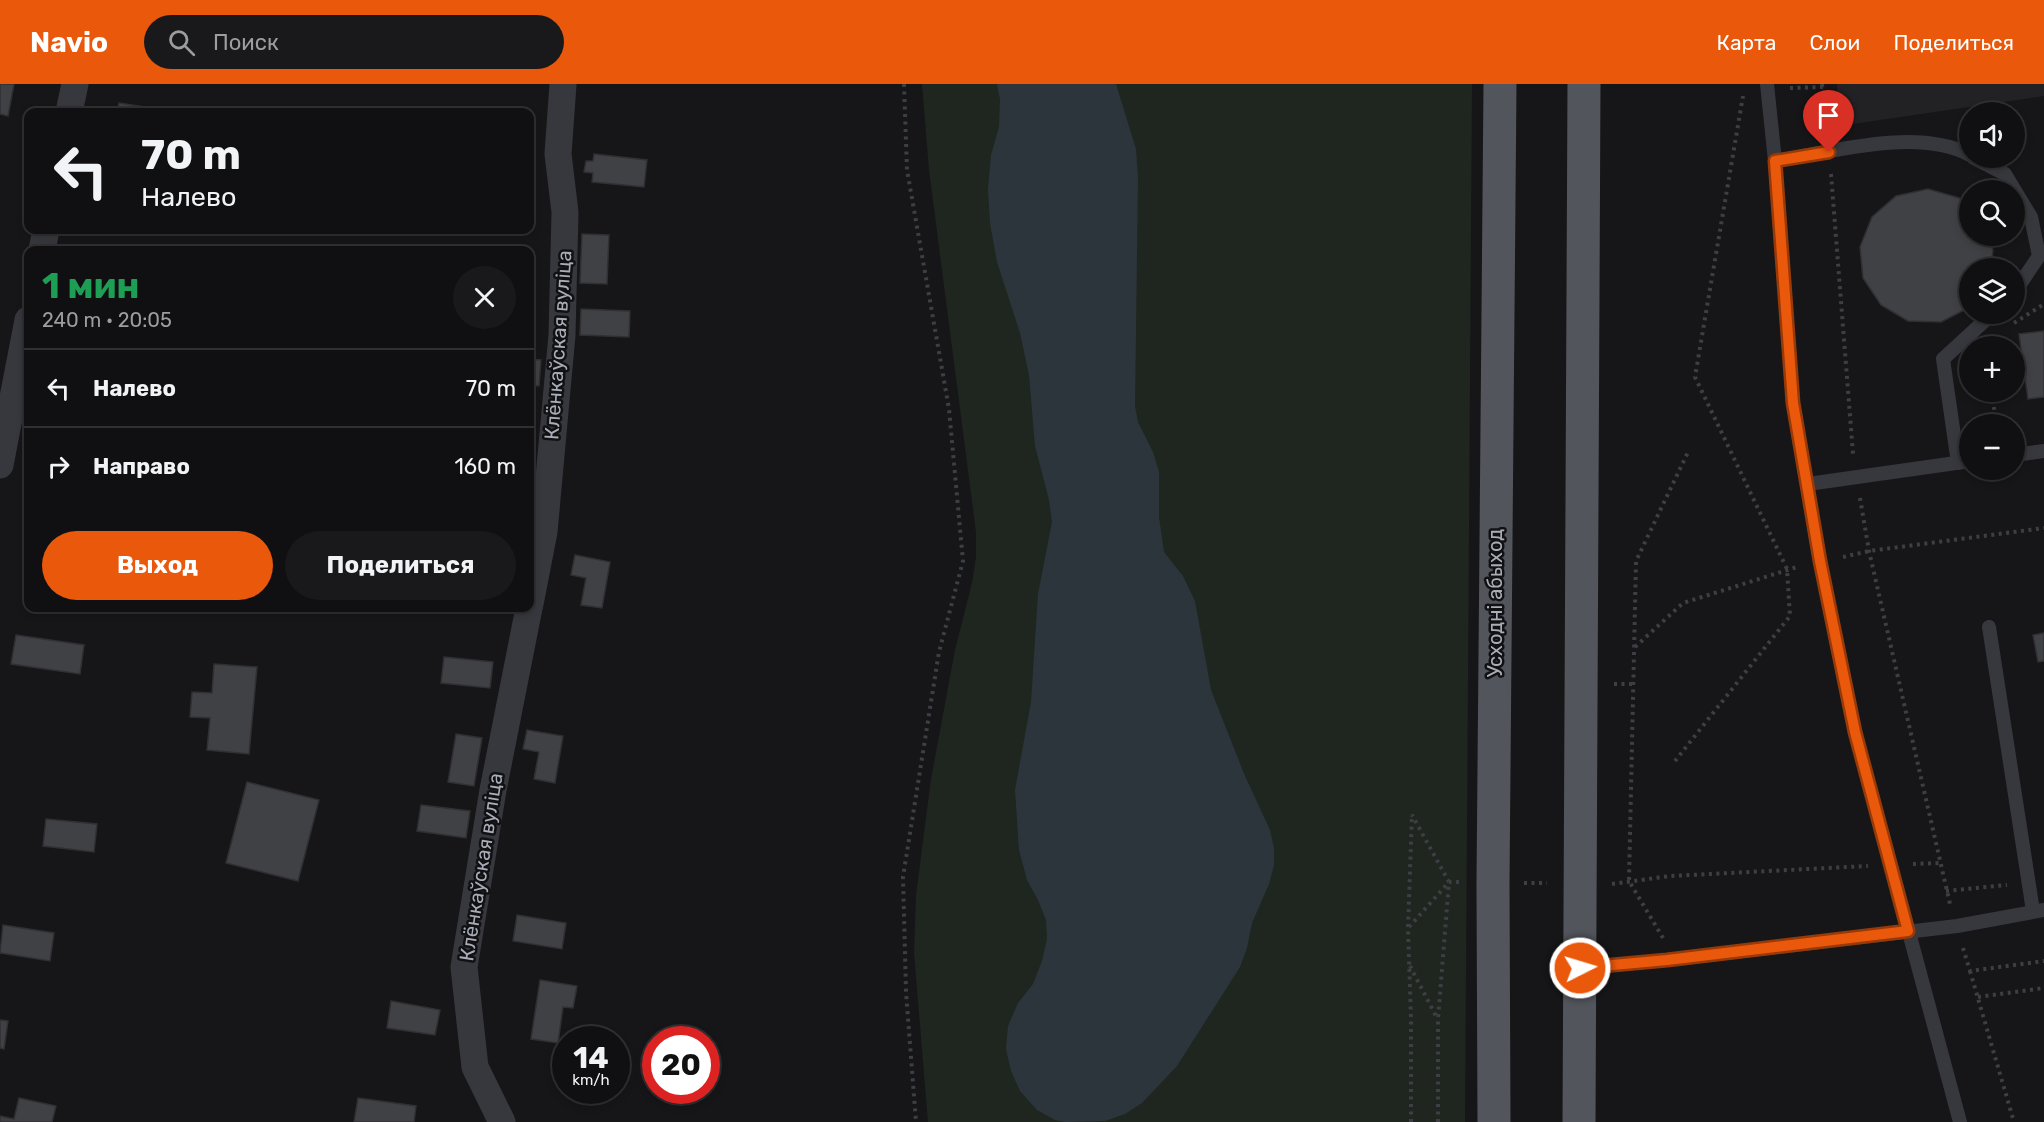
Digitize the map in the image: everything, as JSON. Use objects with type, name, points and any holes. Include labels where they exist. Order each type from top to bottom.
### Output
[{"type":"main road","name":"Усходні абыход","points":[[1494,1122],[1493,883],[1500,84]]},
{"type":"main road","points":[[1579,1122],[1584,84]]},
{"type":"street","points":[[70,108],[75,84]]},
{"type":"street","name":"Клёнкаўская вуліца","points":[[534,581],[544,532],[562,335],[566,212],[558,154],[563,84]]},
{"type":"street","points":[[0,465],[24,341]]},
{"type":"street","name":"Клёнкаўская вуліца","points":[[502,1122],[475,1067],[464,967],[493,790],[528,612]]},
{"type":"lane","points":[[1767,84],[1793,403],[1820,561],[1855,732],[1960,1122]]},
{"type":"lane","points":[[1775,161],[1895,141],[1959,150]]},
{"type":"lane","points":[[1993,168],[2005,174],[2031,218],[2038,256],[2025,276]]},
{"type":"lane","points":[[1959,436],[1944,359],[1981,324]]},
{"type":"lane","points":[[2025,454],[2044,451]]},
{"type":"lane","points":[[1808,484],[1959,463]]},
{"type":"lane","points":[[1580,968],[1957,926],[2038,911],[2028,883],[1989,627]]},
{"type":"path","points":[[904,84],[907,170],[949,409],[963,561],[939,652],[903,877],[906,993],[916,1122]]},
{"type":"path","points":[[1785,89],[1822,86],[1855,463]]},
{"type":"path","points":[[1675,761],[1790,616],[1787,569],[1695,376],[1744,91]]},
{"type":"path","points":[[1666,944],[1629,881],[1636,561],[1689,450]]},
{"type":"path","points":[[1859,488],[1869,551],[1939,863],[1952,911]]},
{"type":"path","points":[[1836,558],[1869,551],[2044,528]]},
{"type":"path","points":[[1635,647],[1683,603],[1805,565]]},
{"type":"path","points":[[1411,1122],[1408,928],[1412,814],[1449,882],[1438,1019],[1438,1122]]},
{"type":"path","points":[[1906,864],[1939,863]]},
{"type":"path","points":[[1612,884],[1670,876],[1871,866]]},
{"type":"path","points":[[1408,928],[1449,882],[1462,882]]},
{"type":"path","points":[[1524,883],[1551,883]]},
{"type":"path","points":[[1946,891],[2028,883]]},
{"type":"path","points":[[1960,939],[2014,1122]]},
{"type":"path","points":[[1970,971],[2044,962]]},
{"type":"path","points":[[1409,965],[1438,1019]]},
{"type":"path","points":[[1978,997],[2044,988]]},
{"type":"shaded area","points":[[922,84],[1472,84],[1465,1122],[928,1122],[914,953],[916,895],[931,779],[955,650],[972,583],[976,557],[976,532],[929,170]]},
{"type":"shaded area","points":[[997,84],[1116,84],[1136,149],[1138,178],[1135,406],[1138,422],[1153,452],[1159,472],[1159,517],[1164,552],[1183,576],[1195,601],[1211,690],[1245,776],[1270,830],[1274,848],[1274,865],[1269,884],[1252,923],[1240,967],[1177,1066],[1142,1103],[1125,1114],[1105,1121],[1065,1122],[1055,1120],[1037,1110],[1020,1091],[1011,1071],[1006,1049],[1008,1026],[1018,1003],[1033,984],[1047,939],[1046,920],[1027,880],[1019,850],[1015,790],[1031,702],[1038,594],[1052,522],[1049,500],[1035,446],[1029,375],[1020,333],[997,262],[990,223],[988,189],[991,155],[999,127],[1000,99]]},
{"type":"shaded area","points":[[1837,84],[2044,84],[2044,96],[2003,102],[1959,102],[1959,108],[1839,126]]},
{"type":"building","points":[[0,84],[14,84],[8,116],[0,114]]},
{"type":"building","points":[[119,103],[151,108],[118,108]]},
{"type":"building","points":[[594,154],[647,160],[644,187],[592,182],[593,173],[584,172],[586,161],[593,161]]},
{"type":"building","points":[[1928,189],[1959,198],[1959,246],[1992,246],[1992,258],[1959,258],[1959,313],[1941,322],[1908,321],[1881,305],[1863,278],[1860,247],[1872,217],[1896,196]]},
{"type":"building","points":[[582,234],[609,235],[607,284],[580,283]]},
{"type":"building","points":[[581,309],[630,311],[629,337],[580,335]]},
{"type":"building","points":[[2044,331],[2044,397],[2028,399],[2025,377],[2025,336],[2019,336],[2019,334]]},
{"type":"building","points":[[534,359],[541,360],[539,386],[534,385]]},
{"type":"building","points":[[575,555],[610,562],[602,608],[581,605],[586,578],[571,575]]},
{"type":"building","points":[[2044,633],[2044,661],[2038,662],[2033,635]]},
{"type":"building","points":[[16,635],[84,645],[80,674],[11,664]]},
{"type":"building","points":[[444,657],[493,662],[490,688],[441,683]]},
{"type":"building","points":[[214,664],[257,667],[249,754],[207,750],[210,718],[190,717],[192,692],[212,693]]},
{"type":"building","points":[[527,730],[563,736],[555,783],[534,779],[539,752],[523,749]]},
{"type":"building","points":[[456,734],[482,738],[474,786],[448,782]]},
{"type":"building","points":[[247,782],[319,800],[298,881],[226,863]]},
{"type":"building","points":[[421,805],[470,811],[466,838],[417,831]]},
{"type":"building","points":[[46,819],[97,824],[94,852],[43,846]]},
{"type":"building","points":[[517,915],[566,923],[562,949],[513,941]]},
{"type":"building","points":[[3,925],[54,933],[50,961],[0,953]]},
{"type":"building","points":[[540,980],[577,986],[573,1008],[563,1007],[560,1026],[552,1026],[552,1042],[531,1039]]},
{"type":"building","points":[[391,1001],[440,1010],[435,1035],[387,1028]]},
{"type":"building","points":[[0,1020],[8,1021],[4,1049],[0,1048]]},
{"type":"building","points":[[19,1098],[56,1106],[52,1122],[0,1122],[0,1116],[14,1119]]},
{"type":"building","points":[[358,1098],[416,1106],[414,1122],[354,1122]]},
{"type":"route","points":[[1580,968],[1667,960],[1908,931],[1855,732],[1820,561],[1793,403],[1775,161],[1829,152]]}]
